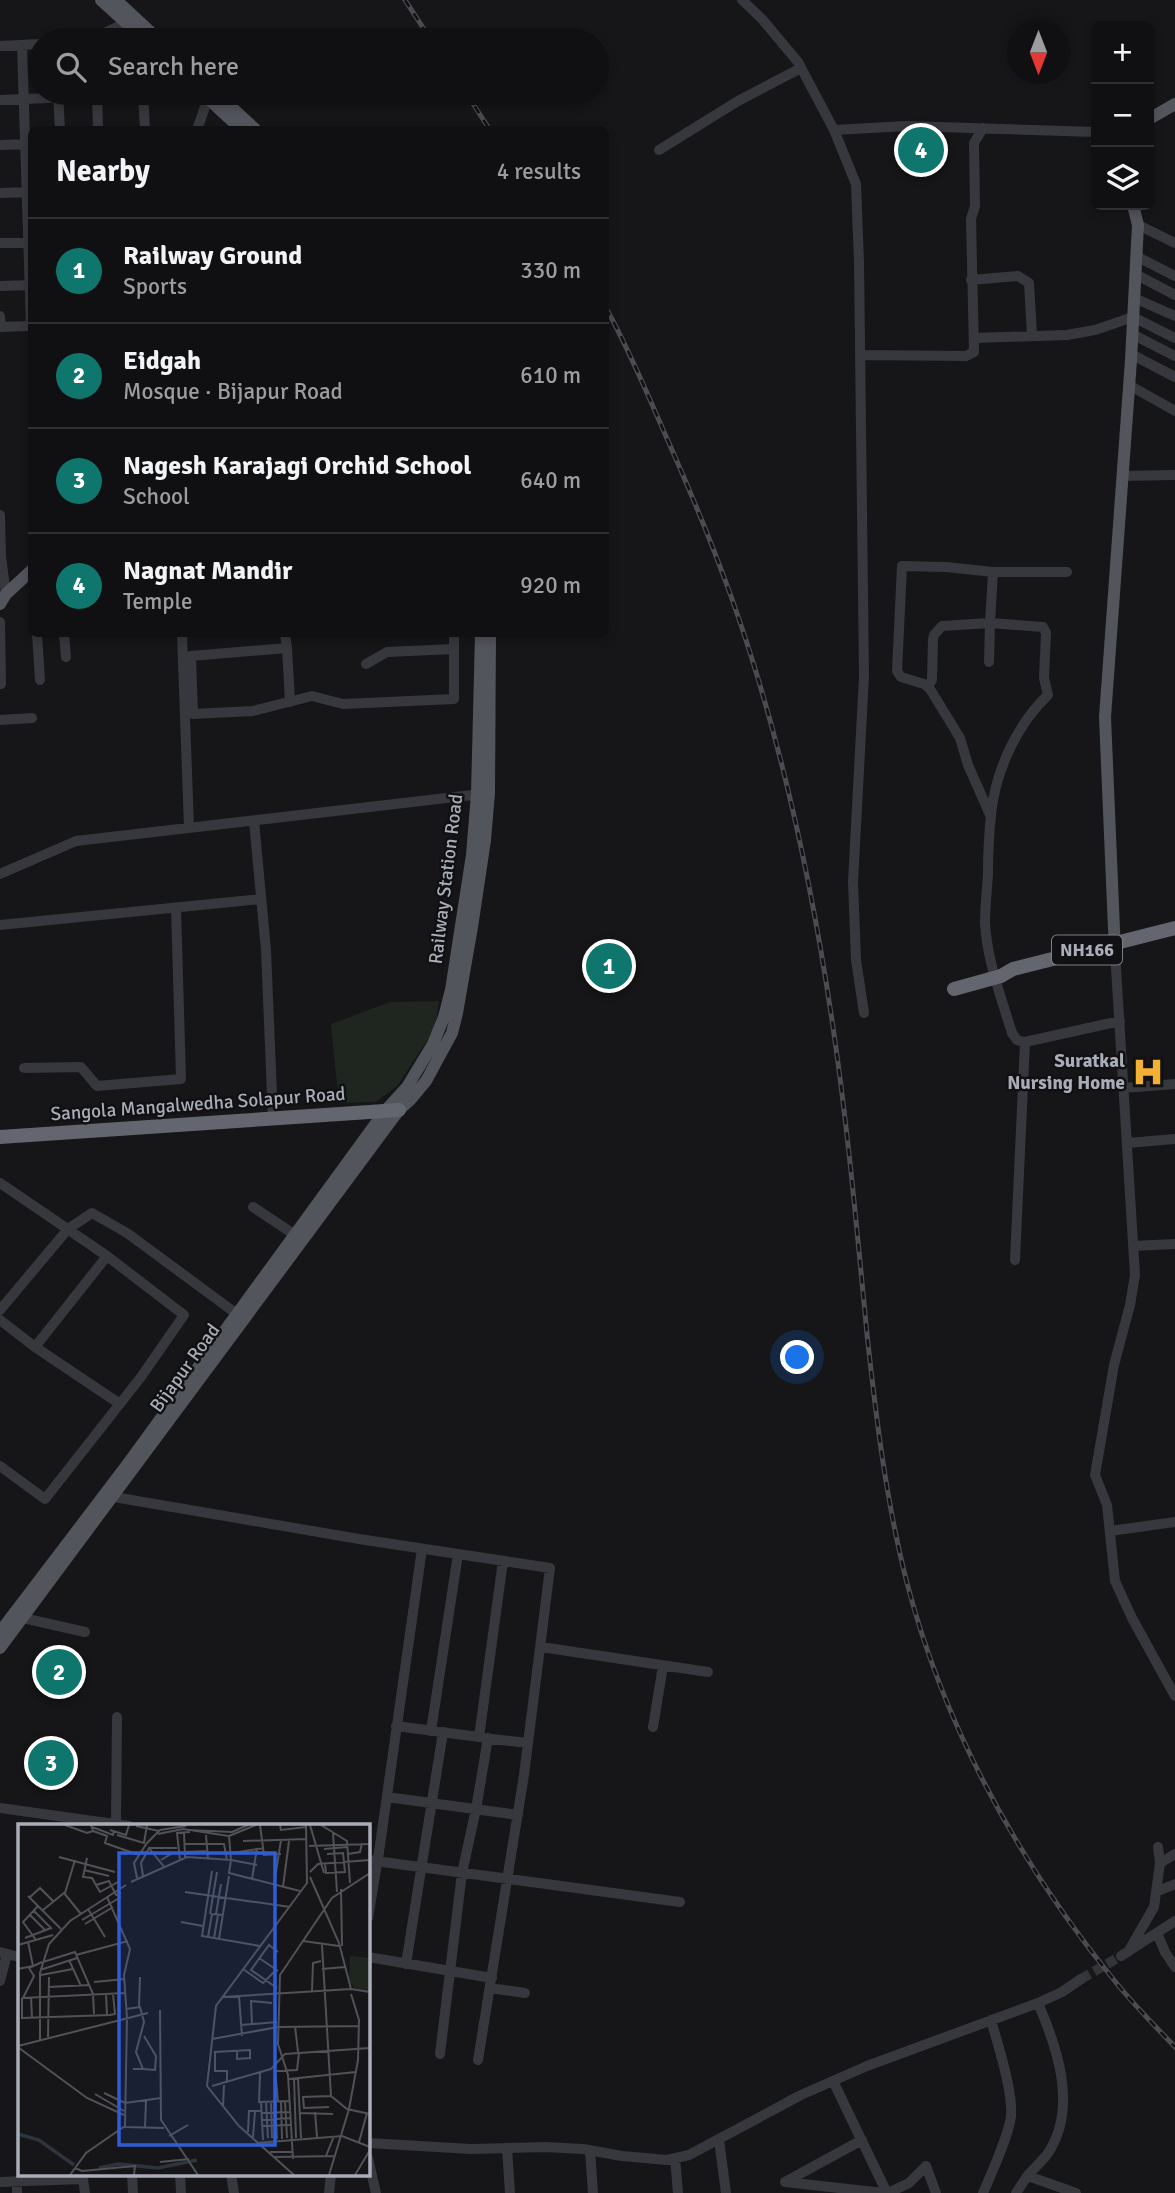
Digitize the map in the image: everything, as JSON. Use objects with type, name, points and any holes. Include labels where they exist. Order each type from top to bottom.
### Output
[{"type":"highway","name":"NH166","points":[[954,989],[998,977],[1014,977],[1175,928]]},
{"type":"highway","name":"NH166","points":[[1114,948],[1175,937]]},
{"type":"highway","name":"Sangola Mangalwedha Solapur Road","points":[[0,1137],[392,1111]]},
{"type":"main road","points":[[101,0],[141,28]]},
{"type":"main road","points":[[116,0],[136,28]]},
{"type":"main road","points":[[1154,116],[1175,104]]},
{"type":"main road","points":[[219,105],[238,126]]},
{"type":"main road","points":[[223,105],[251,126]]},
{"type":"main road","points":[[1114,948],[1105,717],[1131,354],[1138,225],[1134,210]]},
{"type":"main road","points":[[3,599],[28,574]]},
{"type":"main road","name":"Railway Station Road","points":[[392,1111],[411,1099],[426,1081],[452,1034],[457,1013],[485,840],[481,637]]},
{"type":"main road","name":"Railway Station Road","points":[[483,793],[490,637]]},
{"type":"main road","points":[[0,1632],[241,1317],[295,1235],[392,1111]]},
{"type":"main road","name":"Bijapur Road","points":[[0,1648],[114,1497],[241,1317],[392,1111]]},
{"type":"street","points":[[742,0],[782,41],[801,68],[834,130],[856,184],[864,676],[853,882],[856,960],[864,1013]]},
{"type":"street","points":[[117,28],[131,21]]},
{"type":"street","points":[[0,145],[28,144],[22,45]]},
{"type":"street","points":[[0,46],[28,45]]},
{"type":"street","points":[[659,150],[738,101],[801,68]]},
{"type":"street","points":[[0,100],[28,99]]},
{"type":"street","points":[[59,105],[60,126]]},
{"type":"street","points":[[97,105],[98,126]]},
{"type":"street","points":[[144,105],[145,126]]},
{"type":"street","points":[[198,126],[205,105]]},
{"type":"street","points":[[834,130],[906,126],[1091,132]]},
{"type":"street","points":[[860,355],[966,356],[974,352],[971,219],[975,206],[974,143],[983,128]]},
{"type":"street","points":[[0,194],[28,192]]},
{"type":"street","points":[[1138,225],[1175,243]]},
{"type":"street","points":[[0,243],[28,243]]},
{"type":"street","points":[[1136,256],[1175,276]]},
{"type":"street","points":[[1135,274],[1175,295]]},
{"type":"street","points":[[971,280],[1018,276],[1030,282],[1032,336]]},
{"type":"street","points":[[0,286],[28,285]]},
{"type":"street","points":[[1134,298],[1175,316]]},
{"type":"street","points":[[0,316],[0,327],[28,326]]},
{"type":"street","points":[[975,338],[1068,335],[1095,330],[1133,317],[1175,338]]},
{"type":"street","points":[[1132,334],[1175,356]]},
{"type":"street","points":[[1131,354],[1175,377]]},
{"type":"street","points":[[1129,385],[1175,411]]},
{"type":"street","points":[[1122,477],[1175,475]]},
{"type":"street","points":[[0,515],[3,599]]},
{"type":"street","points":[[991,817],[971,773],[960,738],[928,686],[901,677],[897,671],[902,566],[993,572],[1067,572]]},
{"type":"street","points":[[989,662],[993,572]]},
{"type":"street","points":[[0,622],[1,684]]},
{"type":"street","points":[[928,686],[932,680],[933,640],[937,629],[942,626],[990,623],[1043,627],[1046,633],[1044,678],[1048,695],[1033,709],[1009,753],[995,792],[985,923],[1017,1040],[1025,1042],[1120,1021]]},
{"type":"street","points":[[37,637],[40,680]]},
{"type":"street","points":[[64,637],[66,657]]},
{"type":"street","points":[[182,637],[189,827]]},
{"type":"street","points":[[285,637],[290,702]]},
{"type":"street","points":[[287,648],[191,656],[193,714],[253,710],[312,696],[344,704],[454,699],[454,637]]},
{"type":"street","points":[[366,664],[387,652],[454,649]]},
{"type":"street","points":[[0,720],[32,718]]},
{"type":"street","points":[[0,874],[76,841],[483,793]]},
{"type":"street","points":[[254,821],[266,950],[273,1119]]},
{"type":"street","points":[[0,925],[261,899]]},
{"type":"street","points":[[24,1068],[81,1067],[97,1086],[181,1079],[176,908]]},
{"type":"street","points":[[1114,948],[1135,1275],[1114,1365],[1095,1475],[1107,1505],[1115,1581],[1175,1696]]},
{"type":"street","points":[[1016,1261],[1025,1042]]},
{"type":"street","points":[[1123,1088],[1175,1084]]},
{"type":"street","points":[[1128,1143],[1175,1139]]},
{"type":"street","points":[[0,1183],[107,1256],[184,1315],[141,1377],[45,1499],[0,1466]]},
{"type":"street","points":[[253,1207],[295,1235]]},
{"type":"street","points":[[0,1310],[68,1229],[92,1213],[127,1233],[241,1317]]},
{"type":"street","points":[[1133,1246],[1175,1244]]},
{"type":"street","points":[[35,1347],[107,1256]]},
{"type":"street","points":[[0,1320],[120,1404]]},
{"type":"street","points":[[114,1497],[550,1568],[518,1815],[478,2060]]},
{"type":"street","points":[[1110,1531],[1175,1522]]},
{"type":"street","points":[[369,1904],[372,1861],[387,1797],[422,1549]]},
{"type":"street","points":[[431,1731],[458,1554]]},
{"type":"street","points":[[440,2053],[462,1874],[476,1810],[503,1561]]},
{"type":"street","points":[[23,1618],[85,1632]]},
{"type":"street","points":[[541,1647],[708,1672]]},
{"type":"street","points":[[653,1727],[663,1665]]},
{"type":"street","points":[[0,1808],[116,1824],[117,1717]]},
{"type":"street","points":[[396,1726],[528,1743]]},
{"type":"street","points":[[406,1964],[443,1732]]},
{"type":"street","points":[[387,1797],[518,1815]]},
{"type":"street","points":[[1158,1847],[1160,1863],[1154,1908],[1124,1954],[1175,1921]]},
{"type":"street","points":[[1160,1863],[1175,1854]]},
{"type":"street","points":[[372,1861],[680,1902]]},
{"type":"street","points":[[1158,1891],[1175,1884]]},
{"type":"street","points":[[1157,1933],[1175,1967]]},
{"type":"street","points":[[0,1981],[3,1953]]},
{"type":"street","points":[[369,1957],[451,1971],[525,1993]]},
{"type":"street","points":[[369,2143],[471,2149],[545,2147],[667,2160],[676,2158],[689,2155],[719,2140],[801,2095],[867,2066],[1038,2003],[1081,1979]]},
{"type":"street","points":[[1016,2193],[1050,2150],[1061,2121],[1063,2083],[1050,2032],[1038,2003]]},
{"type":"street","points":[[983,2193],[1011,2116],[1007,2080],[992,2020]]},
{"type":"street","points":[[833,2081],[886,2193]]},
{"type":"street","points":[[719,2140],[726,2193]]},
{"type":"street","points":[[862,2140],[785,2182],[886,2193],[909,2183],[926,2166],[936,2193]]},
{"type":"street","points":[[507,2148],[510,2193]]},
{"type":"street","points":[[590,2150],[593,2193]]},
{"type":"street","points":[[676,2158],[678,2193]]},
{"type":"street","points":[[369,2162],[376,2193]]},
{"type":"street","points":[[1028,2176],[1076,2193]]},
{"type":"street","points":[[0,2182],[83,2179],[85,2193]]},
{"type":"street","points":[[17,2181],[17,2193]]},
{"type":"shaded area","points":[[439,1001],[436,1023],[429,1038],[397,1086],[376,1102],[339,1103],[331,1024],[390,1002]]},
{"type":"tunnel","points":[[1081,1979],[1121,1956]]},
{"type":"railway","points":[[405,0],[423,28]]},
{"type":"railway","points":[[474,105],[487,126]]},
{"type":"railway","points":[[609,314],[678,462],[725,579],[766,704],[793,811],[825,973],[838,1065],[882,1459],[907,1583],[923,1638],[965,1744],[1019,1845],[1083,1940],[1125,1993],[1175,2047]]},
{"type":"place","name":"Nagnat Mandir","points":[[921,150]]},
{"type":"place","name":"Railway Ground","points":[[609,966]]},
{"type":"place","name":"Suratkal Nursing Home","points":[[1148,1072]]},
{"type":"place","name":"Eidgah","points":[[59,1672]]},
{"type":"place","name":"Nagesh Karajagi Orchid School","points":[[51,1763]]}]
